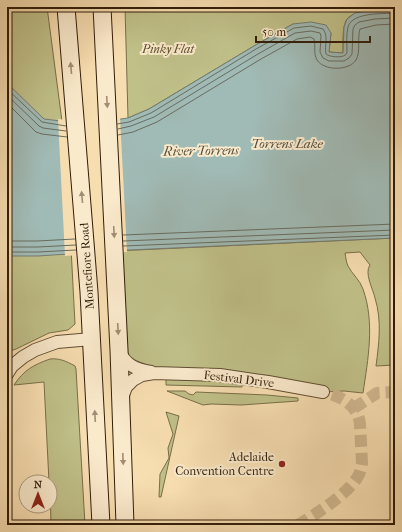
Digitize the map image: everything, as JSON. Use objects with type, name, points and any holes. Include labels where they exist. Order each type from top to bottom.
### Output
[{"type":"main road","name":"Montefiore Road","points":[[66,7],[89,292],[101,525]]},
{"type":"main road","points":[[102,7],[119,350],[125,525]]},
{"type":"street","points":[[7,374],[12,366],[23,356],[35,350],[57,342],[92,339]]},
{"type":"street","name":"Festival Drive","points":[[119,350],[122,357],[131,366],[154,373]]},
{"type":"street","name":"Festival Drive","points":[[120,402],[126,387],[130,382],[142,375],[154,373],[220,375],[323,392]]},
{"type":"green space","points":[[7,7],[47,7],[66,152],[75,324],[68,330],[49,333],[7,352]]},
{"type":"green space","name":"Pinky Flat","points":[[125,7],[395,7],[395,9],[356,13],[347,19],[344,30],[343,53],[329,52],[331,33],[293,24],[149,109],[128,118]]},
{"type":"green space","points":[[395,238],[395,365],[376,366],[379,340],[379,315],[368,277],[368,268],[370,265],[360,252],[345,253],[348,266],[363,289],[369,315],[370,328],[367,367],[363,393],[344,391],[323,392],[161,373],[126,362],[115,251]]},
{"type":"green space","points":[[50,359],[56,359],[66,361],[75,366],[76,369],[85,525],[51,525],[51,514],[58,514],[58,474],[49,474],[44,382],[14,385],[21,375],[39,363]]},
{"type":"green space","points":[[166,379],[197,379],[242,385],[242,387],[166,385]]},
{"type":"green space","points":[[167,391],[185,391],[193,395],[196,392],[267,395],[298,398],[298,401],[241,405],[203,405]]},
{"type":"green space","points":[[166,412],[179,416],[161,497],[159,497],[160,474],[169,458],[168,448],[173,434]]},
{"type":"water","name":"Torrens Lake","points":[[395,9],[395,238],[129,250],[38,256],[7,256],[7,83],[44,119],[86,124],[128,118],[149,109],[293,24],[311,22],[326,25],[331,33],[329,52],[343,53],[344,27],[347,19],[355,13]]},
{"type":"pier","points":[[120,117],[127,252],[65,256],[58,119],[86,122]]},
{"type":"tunnel","points":[[298,525],[330,504],[345,492],[358,476],[362,465],[359,417],[348,402],[323,392]]},
{"type":"tunnel","points":[[354,408],[377,393],[395,392]]},
{"type":"place","name":"Adelaide Convention Centre","points":[[282,464]]},
{"type":"water label","name":"River Torrens","points":[[201,150]]}]
